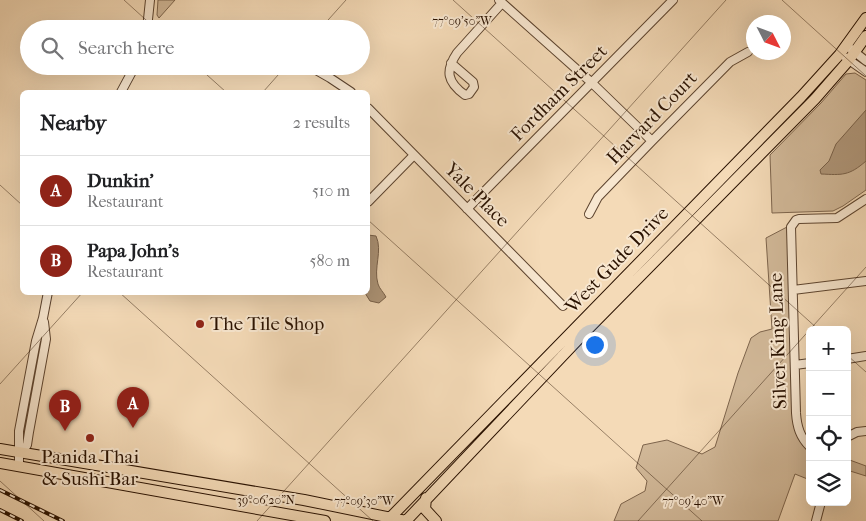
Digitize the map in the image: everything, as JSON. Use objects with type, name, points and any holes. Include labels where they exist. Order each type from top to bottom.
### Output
[{"type":"main road","name":"West Gude Drive","points":[[406,521],[587,330],[815,99],[847,53],[866,18]]},
{"type":"main road","name":"West Gude Drive","points":[[388,520],[780,118],[866,36]]},
{"type":"main road","points":[[0,449],[304,500],[388,520],[406,521]]},
{"type":"main road","points":[[0,462],[325,521]]},
{"type":"main road","points":[[426,498],[425,509],[436,521]]},
{"type":"street","points":[[148,20],[150,0]]},
{"type":"street","name":"Fordham Street","points":[[467,209],[673,0]]},
{"type":"street","points":[[451,63],[457,53],[501,1],[592,83],[652,141]]},
{"type":"street","name":"Harvard Court","points":[[589,214],[598,197],[652,141],[730,62],[746,53]]},
{"type":"street","points":[[847,53],[866,61]]},
{"type":"street","points":[[847,53],[866,72]]},
{"type":"street","points":[[122,90],[130,75]]},
{"type":"street","points":[[325,75],[347,90]]},
{"type":"street","name":"Yale Place","points":[[370,110],[563,306]]},
{"type":"street","points":[[370,200],[414,156]]},
{"type":"street","name":"Silver King Lane","points":[[806,442],[802,438],[797,423],[791,231],[793,224],[799,219],[837,218],[866,200]]},
{"type":"street","points":[[794,290],[866,281]]},
{"type":"street","points":[[19,466],[20,453],[27,445],[46,339],[43,318],[47,295]]},
{"type":"street","points":[[851,358],[866,356]]},
{"type":"street","points":[[795,365],[806,364]]},
{"type":"street","points":[[851,435],[866,431]]},
{"type":"street","points":[[820,506],[816,520],[825,521]]},
{"type":"shaded area","points":[[158,0],[175,0],[159,18],[157,15]]},
{"type":"shaded area","points":[[855,73],[866,80],[866,190],[833,211],[772,213],[770,155],[821,103],[846,74]]},
{"type":"shaded area","points":[[866,110],[866,161],[855,170],[845,174],[821,174],[820,170],[829,161],[836,144]]},
{"type":"shaded area","points":[[787,227],[791,231],[796,413],[806,437],[806,478],[795,474],[778,521],[614,521],[621,504],[645,491],[647,481],[636,468],[643,445],[667,440],[702,454],[715,447],[751,338],[760,332],[772,329],[766,238]]},
{"type":"shaded area","points":[[370,235],[376,236],[378,242],[377,278],[379,286],[386,297],[379,303],[370,301],[366,295],[370,295]]},
{"type":"shaded area","points":[[851,460],[866,466],[866,476],[851,471]]},
{"type":"railway","points":[[0,490],[63,521]]},
{"type":"railway","points":[[0,510],[22,521]]},
{"type":"place","name":"The Tile Shop","points":[[200,324]]},
{"type":"place","name":"Dunkin'","points":[[133,428]]},
{"type":"place","name":"Papa John's","points":[[65,431]]},
{"type":"place","name":"Panida Thai & Sushi Bar","points":[[90,438]]}]
